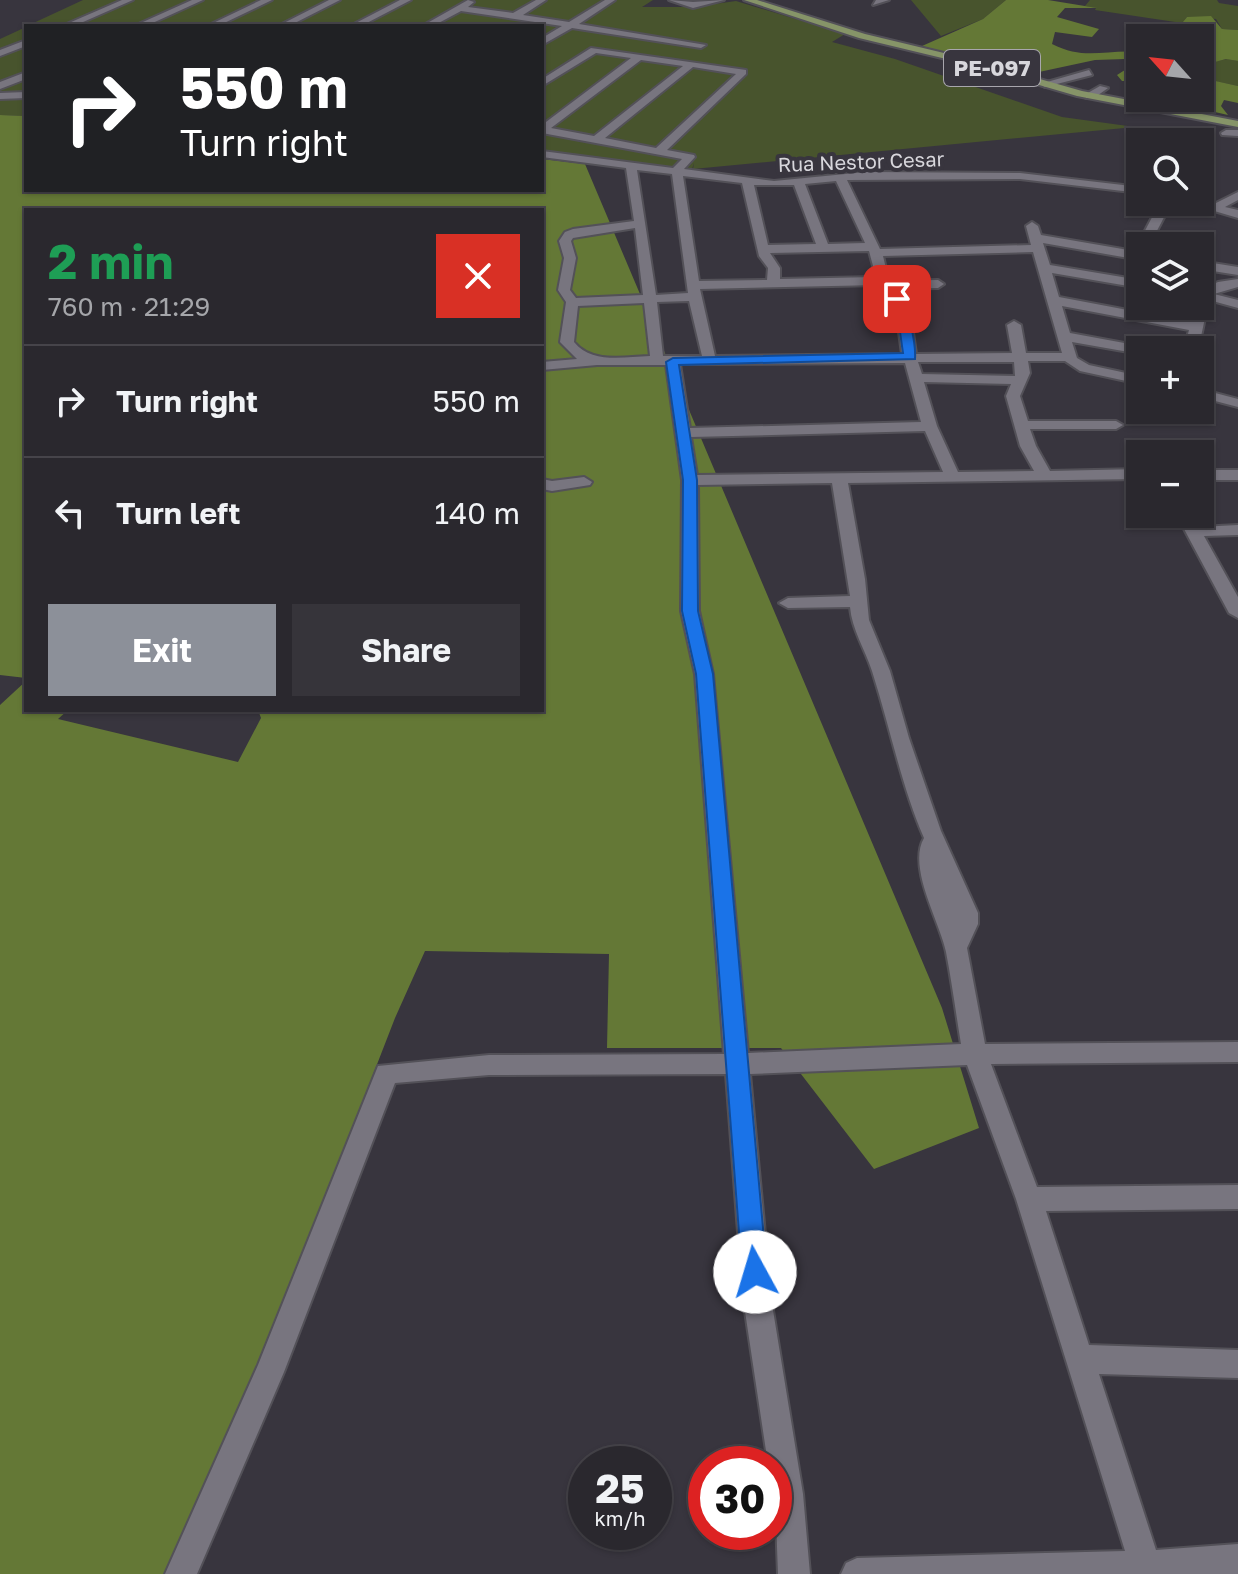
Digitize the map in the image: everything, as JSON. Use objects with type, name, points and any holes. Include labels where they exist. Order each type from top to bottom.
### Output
[{"type":"main road","name":"PE-097","points":[[748,0],[862,36],[960,59],[1090,96],[1238,124]]},
{"type":"street","points":[[71,24],[129,0]]},
{"type":"street","points":[[143,24],[199,0]]},
{"type":"street","points":[[215,24],[268,0]]},
{"type":"street","points":[[286,24],[336,0]]},
{"type":"street","points":[[358,24],[407,0]]},
{"type":"street","points":[[430,24],[474,0]]},
{"type":"street","points":[[501,24],[542,0]]},
{"type":"street","points":[[544,41],[611,0]]},
{"type":"street","points":[[673,0],[693,5],[720,0]]},
{"type":"street","points":[[460,8],[701,45]]},
{"type":"street","points":[[0,53],[24,44]]},
{"type":"street","points":[[544,82],[594,50],[743,72],[658,152]]},
{"type":"street","points":[[544,128],[640,56]]},
{"type":"street","points":[[596,140],[691,64]]},
{"type":"street","points":[[1045,84],[1089,73]]},
{"type":"street","points":[[0,86],[24,76]]},
{"type":"street","points":[[1090,96],[1103,88]]},
{"type":"street","points":[[0,96],[24,95]]},
{"type":"street","points":[[544,130],[689,156],[690,159],[677,170],[695,291],[710,362]]},
{"type":"street","name":"Rua Nestor Cesar","points":[[544,154],[747,181],[799,183],[840,177],[1029,177],[1126,188]]},
{"type":"street","points":[[631,165],[651,298],[685,433],[690,480],[690,611],[704,674],[757,1298],[788,1494],[794,1574]]},
{"type":"street","points":[[840,177],[885,283],[904,318],[906,344],[930,426],[952,475]]},
{"type":"street","points":[[747,181],[764,249],[774,268],[773,282]]},
{"type":"street","points":[[799,183],[823,247]]},
{"type":"street","points":[[1216,208],[1238,195]]},
{"type":"street","points":[[1216,208],[1238,214]]},
{"type":"street","points":[[597,361],[577,354],[569,347],[572,302],[564,290],[570,258],[565,241],[569,235],[640,224]]},
{"type":"street","points":[[764,249],[823,247],[873,250],[1035,237],[1126,251]]},
{"type":"street","points":[[1035,237],[1069,357]]},
{"type":"street","points":[[1214,267],[1238,271]]},
{"type":"street","points":[[1044,268],[1126,282]]},
{"type":"street","points":[[572,302],[651,298],[773,282],[938,284]]},
{"type":"street","points":[[1214,289],[1238,283]]},
{"type":"street","points":[[1214,297],[1238,304]]},
{"type":"street","points":[[1052,300],[1196,327]]},
{"type":"street","points":[[1194,336],[1197,320]]},
{"type":"street","points":[[1014,325],[1023,373],[1016,386],[1023,425],[1032,455],[1044,474]]},
{"type":"street","points":[[1064,336],[1126,347]]},
{"type":"street","points":[[544,366],[597,361],[1069,357],[1085,368],[1126,377]]},
{"type":"street","points":[[916,378],[986,380],[1016,386]]},
{"type":"street","points":[[1214,397],[1238,403]]},
{"type":"street","points":[[1023,425],[1116,425]]},
{"type":"street","points":[[685,433],[930,426]]},
{"type":"street","points":[[690,480],[1126,474]]},
{"type":"street","points":[[1214,475],[1238,475]]},
{"type":"street","points":[[839,477],[857,579],[860,620],[881,671],[899,738],[931,831],[967,913],[967,924],[956,948],[975,1054],[1029,1199],[1147,1570]]},
{"type":"street","points":[[544,484],[584,482]]},
{"type":"street","points":[[1191,528],[1238,613]]},
{"type":"street","points":[[1193,532],[1238,530]]},
{"type":"street","points":[[788,603],[858,601]]},
{"type":"street","points":[[181,1574],[270,1372],[387,1073],[489,1065],[738,1064],[975,1054],[1238,1052]]},
{"type":"street","points":[[1029,1199],[1238,1197]]},
{"type":"street","points":[[1078,1359],[1238,1364]]},
{"type":"street","points":[[857,1574],[1147,1570],[1238,1560]]},
{"type":"green space","points":[[83,0],[653,0],[642,7],[693,7],[736,1],[845,34],[832,42],[895,59],[1062,117],[1135,127],[693,169],[694,163],[691,172],[544,158],[544,24],[31,24]]},
{"type":"green space","points":[[911,0],[1006,0],[983,19],[941,36]]},
{"type":"green space","points":[[1006,0],[1048,0],[1097,8],[1065,8],[1057,17],[1099,29],[1092,37],[1055,32],[1052,44],[1085,53],[1126,51],[1126,62],[1125,59],[1095,60],[1025,75],[922,46],[983,19]]},
{"type":"green space","points":[[1090,0],[1217,0],[1238,6],[1238,30],[1222,29],[1216,19],[1187,17],[1182,23],[1095,10],[1085,6]]},
{"type":"green space","points":[[1211,16],[1222,29],[1238,30],[1238,61],[1226,59],[1214,62],[1214,24],[1182,23],[1187,17]]},
{"type":"green space","points":[[24,28],[24,116],[0,115],[0,39]]},
{"type":"green space","points":[[1238,61],[1238,86],[1214,81],[1214,62]]},
{"type":"green space","points":[[1126,69],[1126,81],[1122,81],[1117,75]]},
{"type":"green space","points":[[1214,81],[1238,86],[1238,103],[1224,100],[1221,106],[1228,115],[1214,112]]},
{"type":"green space","points":[[0,115],[24,116],[24,192],[544,192],[544,159],[585,164],[942,1008],[979,1128],[874,1169],[781,1048],[607,1048],[609,954],[425,951],[395,1018],[270,1340],[164,1574],[0,1574],[0,705],[24,683],[24,712],[66,712],[58,719],[238,762],[261,718],[259,712],[544,712],[544,208],[24,208],[24,678],[0,675]]},
{"type":"route","points":[[755,1272],[704,674],[688,592],[690,480],[673,362],[911,357],[897,299]]}]
